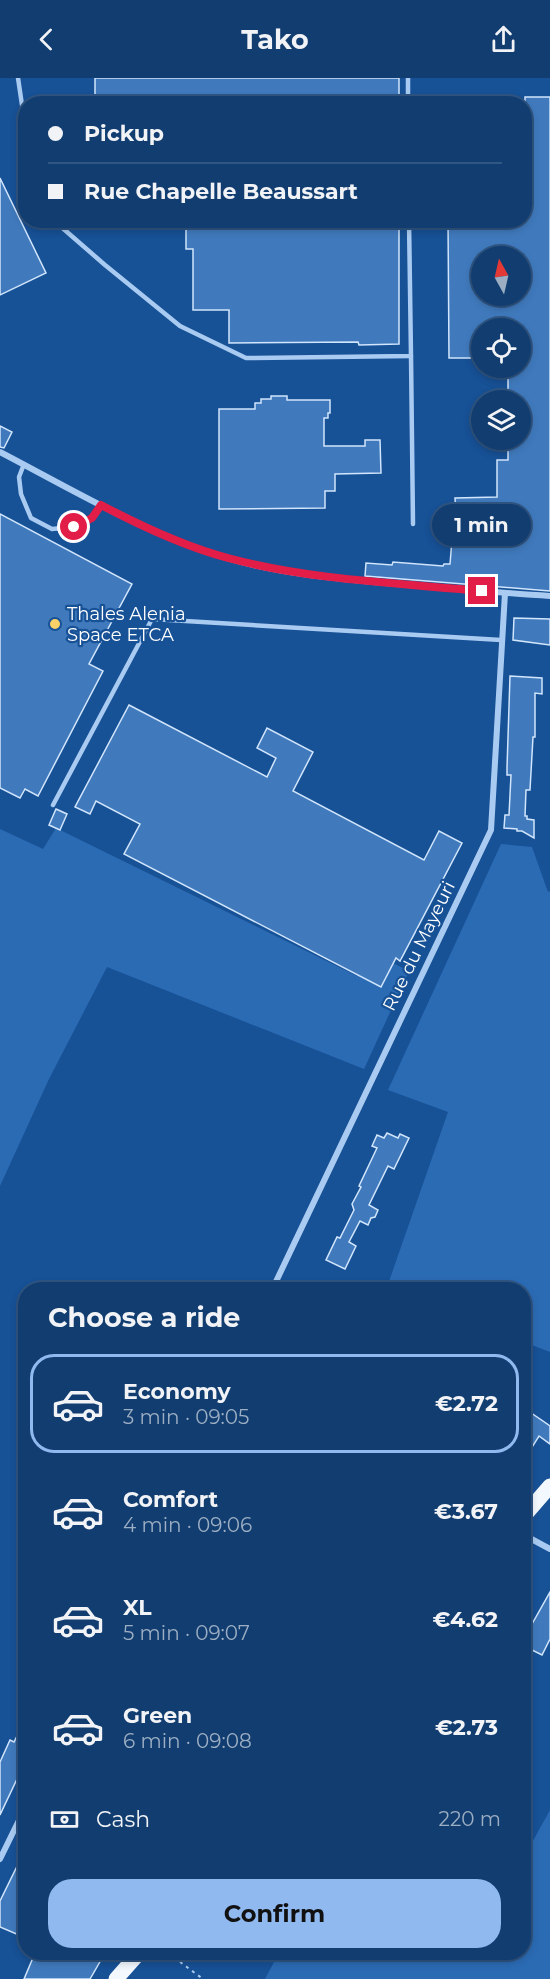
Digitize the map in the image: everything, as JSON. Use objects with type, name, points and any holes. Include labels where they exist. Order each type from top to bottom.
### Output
[{"type":"main road","points":[[531,1508],[550,1486]]},
{"type":"main road","points":[[116,1979],[133,1960]]},
{"type":"street","points":[[0,452],[101,505],[171,537],[236,560],[285,571],[341,579],[550,596]]},
{"type":"street","name":"Rue du Mayeuri","points":[[276,1282],[491,830],[505,593]]},
{"type":"street","points":[[531,1539],[550,1549]]},
{"type":"street","points":[[0,1860],[18,1823]]},
{"type":"lane","points":[[18,78],[21,96]]},
{"type":"lane","points":[[408,78],[408,96]]},
{"type":"lane","points":[[65,228],[105,265],[180,326],[246,358],[411,356]]},
{"type":"lane","points":[[409,228],[413,524]]},
{"type":"lane","points":[[24,464],[19,477],[21,494],[32,518],[52,529],[74,527],[92,518],[101,505]]},
{"type":"lane","points":[[53,805],[152,619],[501,640]]},
{"type":"path","points":[[177,1960],[203,1979]]},
{"type":"shaded area","points":[[56,828],[357,976],[371,952],[409,971],[364,1069],[107,967],[49,1079],[0,1186],[0,829],[43,849]]},
{"type":"shaded area","points":[[501,844],[532,847],[548,892],[550,891],[550,1352],[531,1345],[531,1282],[389,1282],[448,1112],[388,1090]]},
{"type":"shaded area","points":[[550,1810],[550,1979],[265,1979],[275,1960],[531,1960],[531,1844]]},
{"type":"building","points":[[95,78],[399,78],[399,96],[95,96]]},
{"type":"building","points":[[532,97],[550,97],[550,591],[365,576],[366,563],[392,565],[393,562],[443,566],[450,564],[454,515],[456,515],[455,498],[497,497],[497,460],[508,460],[508,450],[531,450],[531,390],[508,390],[508,378],[531,378],[531,318],[471,318],[471,358],[449,358],[448,228],[532,228]]},
{"type":"building","points":[[0,178],[18,215],[18,228],[24,228],[46,273],[0,295]]},
{"type":"building","points":[[186,228],[399,228],[399,344],[229,343],[229,310],[193,310],[193,249],[186,249]]},
{"type":"building","points":[[271,396],[287,396],[287,400],[330,400],[330,413],[328,413],[328,418],[324,418],[324,446],[365,446],[365,440],[380,440],[381,473],[335,474],[335,491],[325,491],[325,508],[219,509],[219,409],[255,409],[255,403],[261,403],[261,399],[271,399]]},
{"type":"building","points":[[0,426],[12,432],[4,448],[0,447]]},
{"type":"building","name":"Thales Alenia Space ETCA","points":[[0,514],[132,584],[89,664],[103,671],[38,796],[25,789],[20,798],[0,788]]},
{"type":"building","points":[[514,618],[550,619],[550,645],[513,640]]},
{"type":"building","points":[[510,676],[542,678],[542,694],[535,693],[535,737],[533,737],[530,790],[526,790],[525,816],[527,819],[534,820],[534,838],[517,829],[504,828],[505,815],[509,815],[511,775],[507,775]]},
{"type":"building","points":[[129,705],[267,777],[276,758],[257,748],[267,728],[313,752],[293,791],[424,860],[439,831],[462,843],[400,961],[396,958],[381,987],[124,854],[140,824],[96,801],[90,814],[75,807]]},
{"type":"building","points":[[56,809],[67,814],[60,830],[49,825]]},
{"type":"building","points":[[387,1133],[398,1138],[400,1134],[409,1138],[394,1169],[388,1166],[369,1205],[378,1210],[375,1217],[371,1218],[368,1225],[360,1221],[349,1242],[356,1246],[345,1269],[326,1260],[354,1210],[352,1204],[377,1148],[372,1146],[377,1135],[384,1138]]},
{"type":"building","points":[[531,1413],[550,1426],[550,1444],[539,1436],[531,1449]]},
{"type":"building","points":[[550,1592],[550,1639],[542,1655],[531,1650],[531,1626]]},
{"type":"building","points":[[18,1734],[18,1777],[0,1815],[0,1762],[10,1740],[14,1742]]},
{"type":"building","points":[[18,1864],[18,1935],[0,1927],[0,1901]]},
{"type":"building","points":[[32,1960],[101,1960],[90,1979],[24,1979]]},
{"type":"place","name":"Thales Alenia Space ETCA","points":[[55,624]]},
{"type":"route","points":[[74,527],[92,518],[101,505],[171,537],[226,558],[285,571],[341,579],[482,591]]}]
